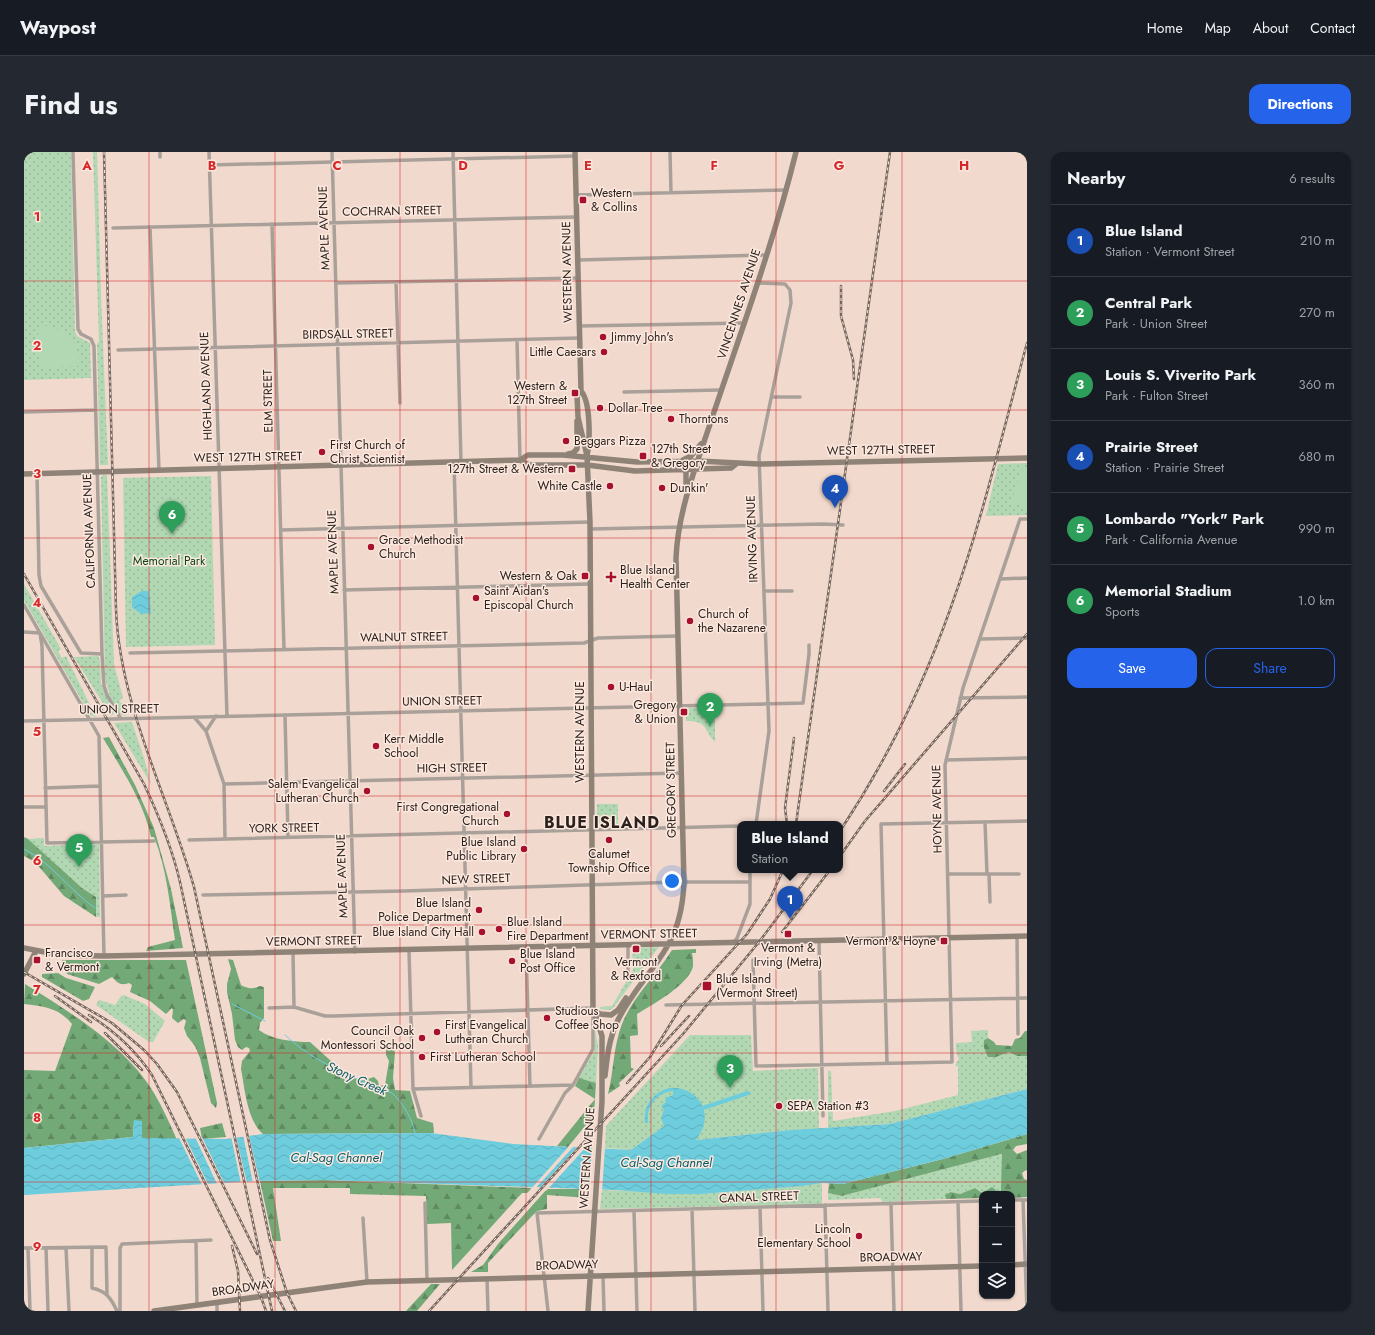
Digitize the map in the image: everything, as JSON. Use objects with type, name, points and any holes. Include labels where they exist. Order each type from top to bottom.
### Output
[{"type":"main road","name":"VINCENNES AVENUE","points":[[698,461],[767,255],[787,190],[796,152]]},
{"type":"main road","name":"WESTERN AVENUE","points":[[575,154],[581,391],[585,395],[590,444],[587,456]]},
{"type":"main road","name":"WESTERN AVENUE","points":[[581,391],[577,395],[578,417],[587,456],[590,522],[591,946],[593,1008],[602,1036],[603,1083]]},
{"type":"main road","points":[[563,455],[573,453],[577,449],[578,417]]},
{"type":"main road","points":[[686,500],[685,469],[680,461],[690,456],[705,439]]},
{"type":"main road","name":"WEST 127TH STREET","points":[[24,474],[520,460],[528,455],[587,456],[637,462],[698,461],[732,462],[736,464],[1027,458]]},
{"type":"main road","name":"WEST 127TH STREET","points":[[520,460],[529,465],[587,465],[635,471],[731,468],[736,464]]},
{"type":"main road","name":"GREGORY STREET","points":[[602,1102],[603,1083],[608,1052],[614,1030],[631,996],[665,950],[672,937],[682,907],[684,883],[676,558],[679,527],[698,461]]},
{"type":"main road","name":"VERMONT STREET","points":[[24,948],[70,956],[104,956],[355,952],[1027,936]]},
{"type":"main road","points":[[24,974],[36,951]]},
{"type":"main road","points":[[593,1008],[605,1016],[614,1014],[645,977]]},
{"type":"main road","name":"WESTERN AVENUE","points":[[588,1311],[602,1102]]},
{"type":"main road","points":[[1015,1265],[1026,1264]]},
{"type":"main road","name":"BROADWAY","points":[[154,1311],[366,1282],[636,1273],[979,1266]]},
{"type":"street","name":"CALIFORNIA AVENUE","points":[[73,152],[78,326],[81,334],[91,339],[94,346],[104,686],[121,719]]},
{"type":"street","points":[[160,152],[160,157]]},
{"type":"street","name":"HIGHLAND AVENUE","points":[[210,152],[218,469],[227,716]]},
{"type":"street","name":"MAPLE AVENUE","points":[[332,152],[355,952]]},
{"type":"street","points":[[453,152],[461,462]]},
{"type":"street","points":[[670,152],[671,193]]},
{"type":"street","points":[[210,165],[454,159],[575,154]]},
{"type":"street","points":[[576,195],[787,190]]},
{"type":"street","name":"COCHRAN STREET","points":[[113,228],[576,217]]},
{"type":"street","name":"ELM STREET","points":[[272,224],[284,649]]},
{"type":"street","points":[[150,227],[159,470]]},
{"type":"street","points":[[578,260],[767,255]]},
{"type":"street","points":[[336,284],[578,278]]},
{"type":"street","points":[[396,282],[400,403]]},
{"type":"street","name":"IRVING AVENUE","points":[[756,821],[768,740],[759,456],[790,315],[791,294],[789,288],[785,284],[758,283]]},
{"type":"street","points":[[579,326],[745,323]]},
{"type":"street","name":"BIRDSALL STREET","points":[[118,350],[580,338]]},
{"type":"street","points":[[516,340],[520,460]]},
{"type":"street","points":[[624,392],[721,390]]},
{"type":"street","points":[[773,397],[800,397]]},
{"type":"street","points":[[24,412],[95,410]]},
{"type":"street","points":[[454,462],[470,1087]]},
{"type":"street","points":[[36,473],[40,582],[81,653],[102,654]]},
{"type":"street","name":"HOYNE AVENUE","points":[[887,1063],[952,1062],[946,823],[946,760],[960,698],[1020,519],[1027,519]]},
{"type":"street","points":[[281,530],[590,522]]},
{"type":"street","points":[[590,529],[824,524],[843,525]]},
{"type":"street","points":[[1000,579],[1027,578]]},
{"type":"street","points":[[344,590],[590,584]]},
{"type":"street","points":[[764,591],[792,591]]},
{"type":"street","points":[[24,605],[99,736],[104,956]]},
{"type":"street","points":[[24,632],[40,633]]},
{"type":"street","points":[[40,633],[47,843],[154,841]]},
{"type":"street","name":"WALNUT STREET","points":[[130,653],[584,643],[598,638],[678,636]]},
{"type":"street","points":[[980,639],[1027,638]]},
{"type":"street","name":"UNION STREET","points":[[24,721],[803,703],[809,645]]},
{"type":"street","points":[[960,698],[1027,697]]},
{"type":"street","points":[[286,715],[288,838]]},
{"type":"street","points":[[206,731],[216,716]]},
{"type":"street","points":[[194,717],[206,731],[224,784],[225,839]]},
{"type":"street","points":[[946,760],[1027,758]]},
{"type":"street","name":"HIGH STREET","points":[[224,784],[681,773]]},
{"type":"street","points":[[45,788],[100,786]]},
{"type":"street","points":[[24,807],[45,807]]},
{"type":"street","points":[[753,960],[756,1066],[887,1063],[881,824],[1027,821]]},
{"type":"street","points":[[986,822],[990,902]]},
{"type":"street","name":"YORK STREET","points":[[189,840],[737,826]]},
{"type":"street","points":[[733,943],[737,938],[748,911],[751,895],[750,873]]},
{"type":"street","points":[[948,874],[1019,874]]},
{"type":"street","name":"NEW STREET","points":[[203,895],[750,882]]},
{"type":"street","points":[[103,896],[126,895]]},
{"type":"street","points":[[1017,936],[1018,1034]]},
{"type":"street","points":[[819,941],[823,1116]]},
{"type":"street","points":[[628,945],[628,976]]},
{"type":"street","points":[[526,948],[530,1086]]},
{"type":"street","points":[[409,950],[413,1089],[421,1116]]},
{"type":"street","points":[[293,953],[294,1007]]},
{"type":"street","points":[[666,1005],[885,1002],[1027,998]]},
{"type":"street","points":[[269,1008],[294,1007],[325,1016],[334,1016],[593,1008]]},
{"type":"street","name":"WESTERN AVENUE","points":[[573,1084],[593,1049],[593,1008]]},
{"type":"street","points":[[413,1089],[573,1084]]},
{"type":"street","points":[[539,1139],[565,1094],[573,1084]]},
{"type":"street","points":[[1025,1200],[1027,1311]]},
{"type":"street","name":"CANAL STREET","points":[[544,1276],[537,1213],[979,1201]]},
{"type":"street","points":[[958,1202],[961,1311]]},
{"type":"street","points":[[425,1203],[427,1280]]},
{"type":"street","points":[[891,1204],[894,1311]]},
{"type":"street","points":[[825,1205],[828,1311]]},
{"type":"street","points":[[760,1207],[763,1311]]},
{"type":"street","points":[[692,1209],[695,1311]]},
{"type":"street","points":[[634,1211],[637,1311]]},
{"type":"street","points":[[363,1218],[366,1282]]},
{"type":"street","points":[[118,1311],[120,1248],[122,1244],[211,1240]]},
{"type":"street","points":[[196,1241],[197,1306]]},
{"type":"street","points":[[92,1247],[92,1288],[107,1294],[118,1311]]},
{"type":"street","points":[[30,1311],[26,1248],[106,1247],[107,1294]]},
{"type":"street","points":[[46,1248],[48,1311]]},
{"type":"street","points":[[66,1248],[69,1311]]},
{"type":"street","points":[[603,1274],[604,1311]]},
{"type":"street","points":[[544,1276],[548,1311]]},
{"type":"street","points":[[488,1279],[488,1311]]},
{"type":"street","points":[[217,1303],[217,1311]]},
{"type":"green space","points":[[24,152],[71,152],[75,331],[77,336],[90,343],[91,378],[24,380]]},
{"type":"green space","points":[[93,152],[97,152],[108,465],[100,465],[97,344],[99,341]]},
{"type":"green space","points":[[38,327],[53,327],[59,330],[70,339],[77,351],[79,366],[41,367],[39,364]]},
{"type":"green space","points":[[1027,463],[1027,515],[986,516],[998,464]]},
{"type":"green space","points":[[1027,468],[1027,507],[1014,504],[1012,500],[1022,469]]},
{"type":"green space","points":[[103,475],[107,475],[114,665],[123,697],[119,702],[124,704],[126,716],[121,714],[114,705],[109,693],[105,676],[101,477]]},
{"type":"green space","name":"Memorial Park","points":[[211,476],[215,645],[126,647],[123,478]]},
{"type":"green space","points":[[24,584],[61,649],[58,651],[62,658],[66,656],[96,717],[90,715],[24,600]]},
{"type":"green space","points":[[98,656],[100,661],[101,684],[114,713],[111,716],[74,657]]},
{"type":"green space","points":[[686,708],[715,708],[715,742],[702,724],[693,721],[686,721]]},
{"type":"green space","points":[[132,722],[144,758],[151,784],[114,723]]},
{"type":"green space","points":[[109,737],[135,785],[154,828],[171,889],[183,948],[146,951],[148,947],[175,940],[168,888],[158,849],[154,837],[151,837],[143,811],[124,773],[103,738]]},
{"type":"green space","points":[[597,804],[618,804],[618,824],[597,824]]},
{"type":"green space","points":[[24,837],[82,888],[96,897],[96,917],[64,896],[35,862],[24,856]]},
{"type":"green space","points":[[44,838],[44,846],[99,844],[100,917],[96,917],[96,897],[82,888],[28,839]]},
{"type":"green space","points":[[659,947],[613,1008],[610,1010],[600,1009],[600,1007],[612,1006],[633,970],[632,948]]},
{"type":"green space","points":[[696,949],[696,953],[692,953],[693,966],[685,980],[670,993],[637,1014],[638,1035],[630,1036],[631,1068],[634,1069],[619,1083],[620,1086],[608,1094],[619,1033],[632,1004],[672,950]]},
{"type":"green space","points":[[228,959],[233,960],[241,985],[250,988],[260,986],[264,987],[264,1018],[260,1023],[259,1030],[264,1033],[283,1040],[310,1042],[331,1061],[340,1072],[361,1081],[374,1077],[378,1081],[379,1086],[385,1085],[389,1061],[386,1055],[386,1048],[391,1046],[395,1052],[393,1078],[395,1090],[410,1091],[417,1118],[433,1123],[434,1133],[263,1134],[253,1121],[250,1113],[241,1069],[242,1061],[250,1051],[249,1048],[246,1047],[242,1050],[238,1047],[235,1040],[232,1014],[227,992],[227,984],[231,969]]},
{"type":"green space","points":[[62,960],[186,960],[217,1103],[216,1108],[211,1103],[200,1058],[195,1046],[187,1036],[184,1028],[186,1021],[184,1019],[178,1023],[172,1018],[172,1008],[166,1014],[150,1001],[130,992],[132,985],[129,983],[119,983],[112,977],[99,984],[67,974]]},
{"type":"green space","points":[[58,973],[66,978],[95,987],[89,999],[83,1001],[42,977],[42,974]]},
{"type":"green space","points":[[25,984],[96,1031],[128,1060],[154,1093],[177,1140],[142,1138],[142,1121],[134,1121],[133,1137],[24,1148],[24,1070],[55,1071],[72,1024],[62,1014],[56,1011],[24,1004]]},
{"type":"green space","points":[[124,995],[145,1004],[165,1021],[153,1042],[149,1042],[96,1005],[99,1000],[115,1005],[121,996]]},
{"type":"green space","points":[[595,1030],[598,1045],[596,1083],[579,1078],[595,1050]]},
{"type":"green space","points":[[988,1030],[988,1038],[984,1040],[996,1057],[1009,1052],[1017,1056],[1027,1056],[1027,1089],[889,1124],[828,1128],[828,1071],[831,1071],[833,1121],[895,1111],[958,1095],[958,1067],[955,1065],[959,1059],[956,1050],[956,1043],[972,1042],[971,1031]]},
{"type":"green space","points":[[1025,1031],[1027,1031],[1027,1056],[1017,1056],[1009,1052],[996,1057],[988,1057],[984,1049],[984,1040],[988,1038],[996,1045],[1012,1046],[1015,1039],[1020,1038]]},
{"type":"green space","points":[[690,1035],[751,1035],[753,1071],[818,1068],[819,1129],[791,1130],[695,1140],[664,1126],[631,1150],[605,1148],[606,1126]]},
{"type":"green space","points":[[579,1078],[596,1083],[595,1099],[575,1086]]},
{"type":"green space","points":[[595,1099],[594,1115],[568,1147],[557,1146]]},
{"type":"green space","points":[[222,1123],[226,1137],[202,1139],[200,1128]]},
{"type":"green space","points":[[1027,1134],[1027,1144],[1016,1146],[1013,1150],[1017,1154],[1027,1150],[1027,1171],[1026,1170],[1022,1173],[1024,1179],[1027,1180],[1027,1197],[1015,1198],[1015,1191],[1001,1191],[1001,1154],[842,1196],[828,1193],[829,1183],[843,1184],[943,1159]]},
{"type":"green space","points":[[997,1154],[1002,1155],[1001,1191],[979,1191],[975,1188],[960,1194],[951,1192],[946,1199],[883,1202],[880,1198],[828,1200],[828,1193],[842,1196]]},
{"type":"green space","points":[[325,1180],[532,1188],[527,1193],[522,1193],[452,1270],[451,1223],[427,1224],[426,1196],[350,1194],[350,1188],[273,1188],[281,1241],[273,1241],[260,1181]]},
{"type":"green space","points":[[822,1183],[822,1204],[600,1209],[602,1190],[701,1194],[803,1186]]},
{"type":"green space","points":[[992,1187],[997,1191],[985,1191]]},
{"type":"green space","points":[[975,1188],[979,1191],[979,1198],[946,1199],[945,1195],[951,1192],[960,1194]]},
{"type":"green space","points":[[547,1189],[589,1189],[589,1198],[547,1195],[547,1209],[537,1211],[532,1216],[488,1263],[488,1272],[471,1272],[483,1265],[498,1244]]},
{"type":"green space","points":[[431,1284],[440,1284],[417,1311],[406,1311]]},
{"type":"water","points":[[142,591],[149,591],[151,613],[141,614],[132,607],[132,597]]},
{"type":"water","name":"Cal-Sag Channel","points":[[669,1088],[677,1088],[691,1093],[701,1102],[705,1116],[704,1124],[696,1140],[791,1130],[889,1124],[1027,1089],[1027,1134],[943,1159],[843,1184],[822,1183],[803,1186],[701,1194],[667,1194],[615,1190],[325,1180],[256,1181],[24,1195],[24,1148],[133,1137],[134,1120],[142,1121],[142,1138],[226,1139],[263,1134],[431,1133],[513,1144],[631,1150],[664,1126],[661,1118],[664,1109],[661,1106],[666,1102],[665,1098],[673,1095],[673,1091],[662,1094],[653,1101],[649,1111],[648,1123],[645,1123],[645,1117],[647,1106],[653,1097]]},
{"type":"pier","points":[[243,1135],[249,1135],[260,1183],[253,1183]]},
{"type":"pier","points":[[231,1136],[236,1136],[247,1183],[241,1184]]},
{"type":"pier","points":[[185,1137],[209,1186],[203,1187],[179,1138]]},
{"type":"pier","points":[[195,1137],[202,1137],[225,1185],[218,1186]]},
{"type":"pier","points":[[570,1145],[575,1145],[534,1190],[530,1190]]},
{"type":"pier","points":[[579,1145],[587,1146],[546,1191],[538,1190]]},
{"type":"pier","points":[[592,1146],[605,1147],[602,1192],[589,1191]]},
{"type":"waterway","name":"Stony Creek","points":[[24,849],[44,862],[95,908]]},
{"type":"waterway","name":"Stony Creek","points":[[232,1004],[265,1021]]},
{"type":"waterway","name":"Stony Creek","points":[[285,1035],[309,1054],[322,1062],[392,1093],[400,1101],[406,1111],[412,1122],[415,1133]]},
{"type":"waterway","points":[[703,1108],[748,1093]]},
{"type":"railway","points":[[104,152],[116,610],[119,646],[126,681],[136,716],[194,887],[270,1240],[287,1293],[296,1311]]},
{"type":"railway","points":[[796,821],[890,152]]},
{"type":"railway","points":[[841,286],[841,316],[853,360],[854,379]]},
{"type":"railway","points":[[843,826],[888,751],[916,694],[940,636],[973,542],[1027,343]]},
{"type":"railway","points":[[24,574],[144,784],[169,844],[180,882],[272,1311]]},
{"type":"railway","points":[[843,852],[865,821],[1027,634]]},
{"type":"railway","points":[[787,821],[785,808],[794,738]]},
{"type":"railway","points":[[884,791],[905,764]]},
{"type":"railway","points":[[627,1083],[650,1057],[682,1005],[747,934],[770,899],[782,873]]},
{"type":"railway","points":[[429,1311],[683,1034],[759,942],[811,873]]},
{"type":"railway","points":[[782,932],[828,873]]},
{"type":"railway","points":[[24,972],[112,1023],[144,1050],[157,1064],[177,1092],[257,1254]]},
{"type":"railway","points":[[55,996],[91,1022]]},
{"type":"railway","points":[[89,1015],[107,1027],[124,1042],[146,1066],[152,1075],[261,1297],[266,1311]]},
{"type":"railway","points":[[661,1046],[689,1016]]},
{"type":"railway","points":[[105,1033],[142,1070]]},
{"type":"railway","points":[[232,1246],[238,1271],[240,1311]]},
{"type":"railway","points":[[268,1278],[285,1311]]},
{"type":"place","name":"Western & Collins","points":[[583,200]]},
{"type":"place","name":"Jimmy John's","points":[[603,337]]},
{"type":"place","name":"Little Caesars","points":[[604,352]]},
{"type":"place","name":"Western & 127th Street","points":[[575,393]]},
{"type":"place","name":"Dollar Tree","points":[[600,408]]},
{"type":"place","name":"Thorntons","points":[[671,419]]},
{"type":"place","name":"Beggars Pizza","points":[[566,441]]},
{"type":"place","name":"First Church of Christ Scientist","points":[[322,452]]},
{"type":"place","name":"127th Street & Gregory","points":[[643,456]]},
{"type":"place","name":"127th Street & Western","points":[[572,469]]},
{"type":"place","name":"White Castle","points":[[610,486]]},
{"type":"place","name":"Dunkin'","points":[[662,488]]},
{"type":"place","name":"Prairie Street","points":[[835,508]]},
{"type":"place","name":"Memorial Stadium","points":[[172,534]]},
{"type":"place","name":"Grace Methodist Church","points":[[371,547]]},
{"type":"place","name":"Western & Oak","points":[[585,576]]},
{"type":"place","name":"Blue Island Health Center","points":[[611,577]]},
{"type":"place","name":"Saint Aidan's Episcopal Church","points":[[476,598]]},
{"type":"place","name":"Church of the Nazarene","points":[[690,621]]},
{"type":"place","name":"U-Haul","points":[[611,687]]},
{"type":"place","name":"Gregory & Union","points":[[684,712]]},
{"type":"place","name":"Central Park","points":[[710,726]]},
{"type":"place","name":"Kerr Middle School","points":[[376,746]]},
{"type":"place","name":"Salem Evangelical Lutheran Church","points":[[367,791]]},
{"type":"place","name":"First Congregational Church","points":[[507,814]]},
{"type":"place","name":"Calumet Township Office","points":[[609,840]]},
{"type":"place","name":"Blue Island Public Library","points":[[524,849]]},
{"type":"place","name":"Lombardo \"York\" Park","points":[[79,867]]},
{"type":"place","name":"Blue Island Police Department","points":[[479,910]]},
{"type":"place","name":"Blue Island","points":[[790,919]]},
{"type":"place","name":"Blue Island Fire Department","points":[[499,929]]},
{"type":"place","name":"Blue Island City Hall","points":[[482,932]]},
{"type":"place","name":"Vermont & Irving (Metra)","points":[[788,934]]},
{"type":"place","name":"Vermont & Hoyne","points":[[944,941]]},
{"type":"place","name":"Vermont & Rexford","points":[[636,949]]},
{"type":"place","name":"Francisco & Vermont","points":[[37,960]]},
{"type":"place","name":"Blue Island Post Office","points":[[512,961]]},
{"type":"place","name":"Blue Island (Vermont Street)","points":[[707,986]]},
{"type":"place","name":"Studious Coffee Shop","points":[[547,1018]]},
{"type":"place","name":"First Evangelical Lutheran Church","points":[[437,1032]]},
{"type":"place","name":"Council Oak Montessori School","points":[[422,1038]]},
{"type":"place","name":"First Lutheran School","points":[[422,1057]]},
{"type":"place","name":"Louis S. Viverito Park","points":[[730,1088]]},
{"type":"place","name":"SEPA Station #3","points":[[779,1106]]},
{"type":"place","name":"Lincoln Elementary School","points":[[859,1236]]},
{"type":"district","name":"BLUE ISLAND","points":[[602,822]]}]
